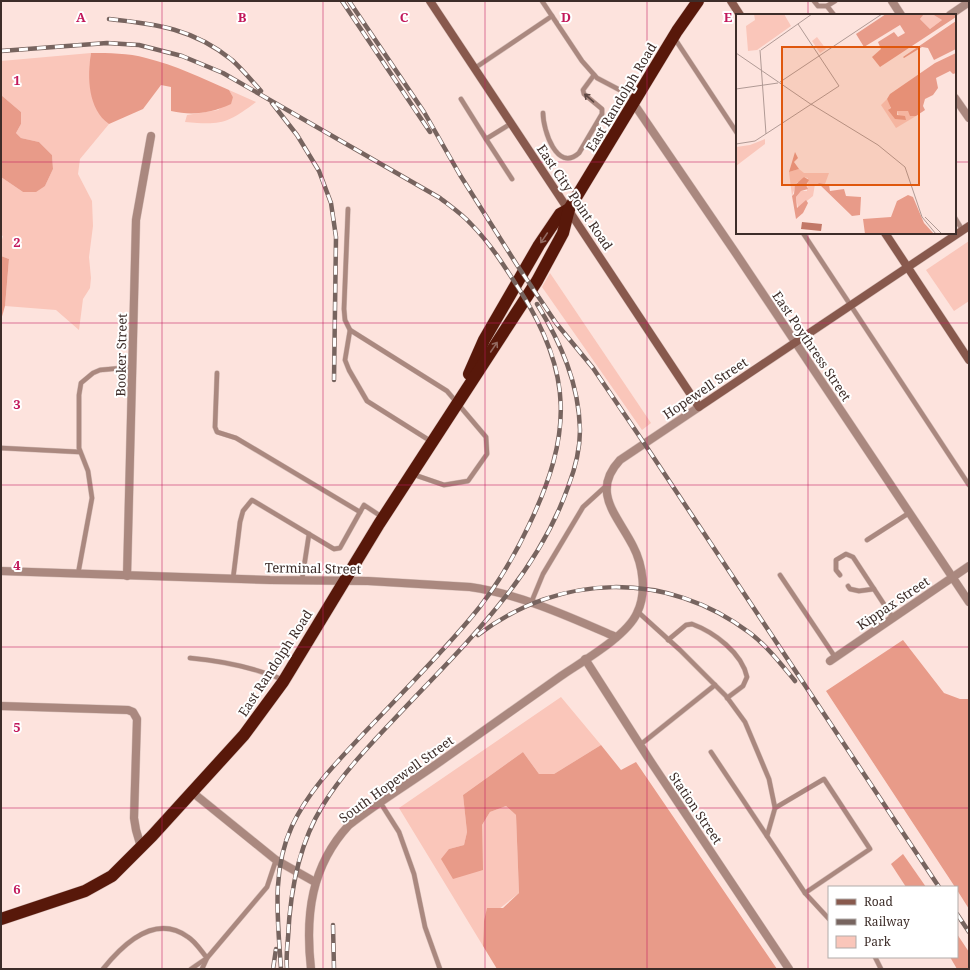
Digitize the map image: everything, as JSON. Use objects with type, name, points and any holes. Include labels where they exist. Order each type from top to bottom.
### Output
[{"type":"highway","name":"East Randolph Road","points":[[1,919],[85,891],[100,883],[122,867],[244,735],[284,680],[383,518],[538,281],[563,233],[569,209],[674,37],[698,1]]},
{"type":"highway","name":"East Randolph Road","points":[[457,403],[484,340],[492,326],[539,246],[560,214],[569,209]]},
{"type":"street","name":"East City Point Road","points":[[430,1],[699,407]]},
{"type":"street","points":[[730,1],[739,14]]},
{"type":"street","points":[[892,1],[900,14]]},
{"type":"street","points":[[951,14],[969,2]]},
{"type":"street","points":[[956,99],[969,118]]},
{"type":"street","name":"East Poythress Street","points":[[635,101],[969,602]]},
{"type":"street","name":"Booker Street","points":[[127,576],[136,220],[151,136]]},
{"type":"street","name":"Hopewell Street","points":[[606,486],[612,468],[620,460],[850,305],[966,229]]},
{"type":"street","points":[[886,234],[969,360]]},
{"type":"street","points":[[606,486],[607,498],[615,516],[633,546],[638,560],[642,588],[638,612],[633,621],[616,637]]},
{"type":"street","name":"Kippax Street","points":[[833,659],[969,566]]},
{"type":"street","name":"Terminal Street","points":[[1,571],[127,576],[345,581],[470,587],[485,589],[531,603],[616,637]]},
{"type":"street","name":"South Hopewell Street","points":[[311,969],[309,931],[315,882],[320,868],[337,838],[349,825],[380,802],[616,637]]},
{"type":"street","name":"Station Street","points":[[585,660],[789,969]]},
{"type":"street","points":[[1,706],[128,710],[133,712],[137,719],[134,818],[141,847]]},
{"type":"street","points":[[192,792],[276,860],[315,882]]},
{"type":"lane","points":[[542,1],[582,61],[594,74],[635,101]]},
{"type":"lane","points":[[814,1],[818,6],[827,6],[835,1]]},
{"type":"lane","points":[[827,6],[833,14]]},
{"type":"lane","points":[[475,68],[552,16]]},
{"type":"lane","points":[[674,37],[736,131]]},
{"type":"lane","points":[[543,114],[544,129],[560,157],[564,159],[576,157],[580,153],[602,114],[602,109],[584,94],[583,90],[594,74]]},
{"type":"lane","points":[[461,99],[512,179]]},
{"type":"lane","points":[[486,139],[512,124]]},
{"type":"lane","points":[[348,209],[344,309],[345,320],[350,330],[447,391],[486,437],[487,454],[468,481],[444,485],[412,474]]},
{"type":"lane","points":[[956,219],[966,229]]},
{"type":"lane","points":[[804,234],[969,485]]},
{"type":"lane","points":[[350,330],[346,360],[349,370],[367,402],[432,443]]},
{"type":"lane","points":[[78,574],[92,498],[90,478],[80,452],[79,395],[81,383],[93,373],[100,370],[133,367]]},
{"type":"lane","points":[[217,373],[215,427],[217,432],[236,438],[360,512]]},
{"type":"lane","points":[[1,448],[80,452]]},
{"type":"lane","points":[[531,603],[543,574],[583,507],[606,486]]},
{"type":"lane","points":[[233,579],[240,522],[243,512],[252,500],[334,549],[340,548],[364,505],[383,518]]},
{"type":"lane","points":[[867,540],[909,513]]},
{"type":"lane","points":[[302,580],[309,534]]},
{"type":"lane","points":[[840,575],[836,570],[836,560],[846,554],[853,557],[893,618]]},
{"type":"lane","points":[[780,575],[833,659]]},
{"type":"lane","points":[[848,586],[850,589],[859,591],[874,589]]},
{"type":"lane","points":[[638,612],[715,685],[745,722],[768,779],[775,808],[767,836]]},
{"type":"lane","points":[[668,640],[686,625],[692,624],[727,645],[743,665],[747,677],[743,686],[727,698]]},
{"type":"lane","points":[[190,658],[222,660],[258,670],[284,680]]},
{"type":"lane","points":[[640,745],[715,685]]},
{"type":"lane","points":[[711,752],[805,893],[828,918]]},
{"type":"lane","points":[[775,808],[824,779],[870,849],[805,893]]},
{"type":"lane","points":[[380,802],[401,839],[414,874],[424,927],[440,969]]},
{"type":"lane","points":[[191,969],[207,958],[267,887],[276,860]]},
{"type":"lane","points":[[102,969],[133,940],[146,931],[156,928],[179,932],[188,937],[207,958]]},
{"type":"lane","points":[[202,969],[207,958]]},
{"type":"lane","points":[[876,958],[881,969]]},
{"type":"green space","points":[[91,53],[90,81],[94,101],[103,118],[109,124],[80,159],[78,174],[92,201],[93,226],[89,257],[91,278],[90,288],[83,299],[79,330],[56,310],[5,306],[9,259],[1,256],[1,243],[3,236],[1,235],[1,177],[23,192],[45,186],[53,169],[52,155],[39,142],[21,138],[16,133],[21,124],[21,112],[1,95],[1,61]]},
{"type":"green space","points":[[229,90],[256,102],[238,115],[216,123],[185,122],[187,115],[218,110],[233,97]]},
{"type":"green space","points":[[969,241],[969,301],[954,311],[926,270]]},
{"type":"green space","points":[[550,273],[651,423],[642,430],[542,287]]},
{"type":"green space","points":[[561,697],[601,745],[554,774],[539,774],[523,752],[463,795],[467,832],[464,845],[449,849],[482,870],[482,825],[490,812],[506,806],[516,815],[519,893],[484,921],[483,946],[399,808]]},
{"type":"shaded area","points":[[91,53],[112,53],[139,56],[178,68],[229,90],[233,97],[231,104],[216,110],[202,113],[179,113],[171,111],[171,87],[161,85],[143,109],[109,124],[102,118],[93,101],[89,82]]},
{"type":"shaded area","points":[[1,95],[21,112],[21,124],[16,133],[21,138],[39,142],[52,155],[53,169],[45,186],[36,192],[23,192],[1,177]]},
{"type":"shaded area","points":[[1,256],[9,259],[5,306],[1,320]]},
{"type":"shaded area","points":[[903,640],[944,693],[960,699],[969,699],[969,909],[958,892],[958,886],[954,886],[826,691]]},
{"type":"shaded area","points":[[601,745],[621,770],[636,762],[777,969],[497,969],[483,946],[484,921],[487,908],[503,908],[519,893],[516,815],[506,806],[490,812],[482,825],[483,870],[453,879],[441,859],[449,849],[464,845],[467,832],[463,795],[523,752],[539,774],[554,774]]},
{"type":"shaded area","points":[[903,854],[925,886],[905,886],[891,864]]},
{"type":"shaded area","points":[[958,936],[969,952],[969,969],[957,969],[951,958],[958,958]]},
{"type":"railway","points":[[342,1],[430,132]]},
{"type":"railway","points":[[349,1],[424,112],[460,175],[517,265],[556,323],[593,368],[644,443],[938,886]]},
{"type":"railway","points":[[109,19],[159,26],[204,41],[232,60],[261,91]]},
{"type":"railway","points":[[1,51],[107,43],[139,45],[182,56],[223,73],[440,198],[460,213],[485,239],[503,264],[537,320],[550,349],[558,377],[561,405],[559,433],[553,462],[543,493],[510,562],[478,609],[431,663],[334,766],[315,788],[299,813],[285,843],[278,878],[278,915],[281,969]]},
{"type":"railway","points":[[272,103],[297,135],[319,171],[331,203],[336,237],[334,380]]},
{"type":"railway","points":[[287,969],[289,921],[293,886],[301,853],[314,820],[331,793],[359,758],[473,636],[518,581],[554,520],[568,487],[577,459],[580,437],[579,413],[567,364],[554,334],[537,304]]},
{"type":"railway","points":[[478,635],[510,615],[543,600],[578,591],[613,587],[649,590],[684,598],[718,612],[756,638],[774,656],[795,681]]},
{"type":"railway","points":[[958,916],[969,932]]},
{"type":"railway","points":[[333,925],[334,969]]},
{"type":"railway","points":[[273,969],[276,949]]}]
